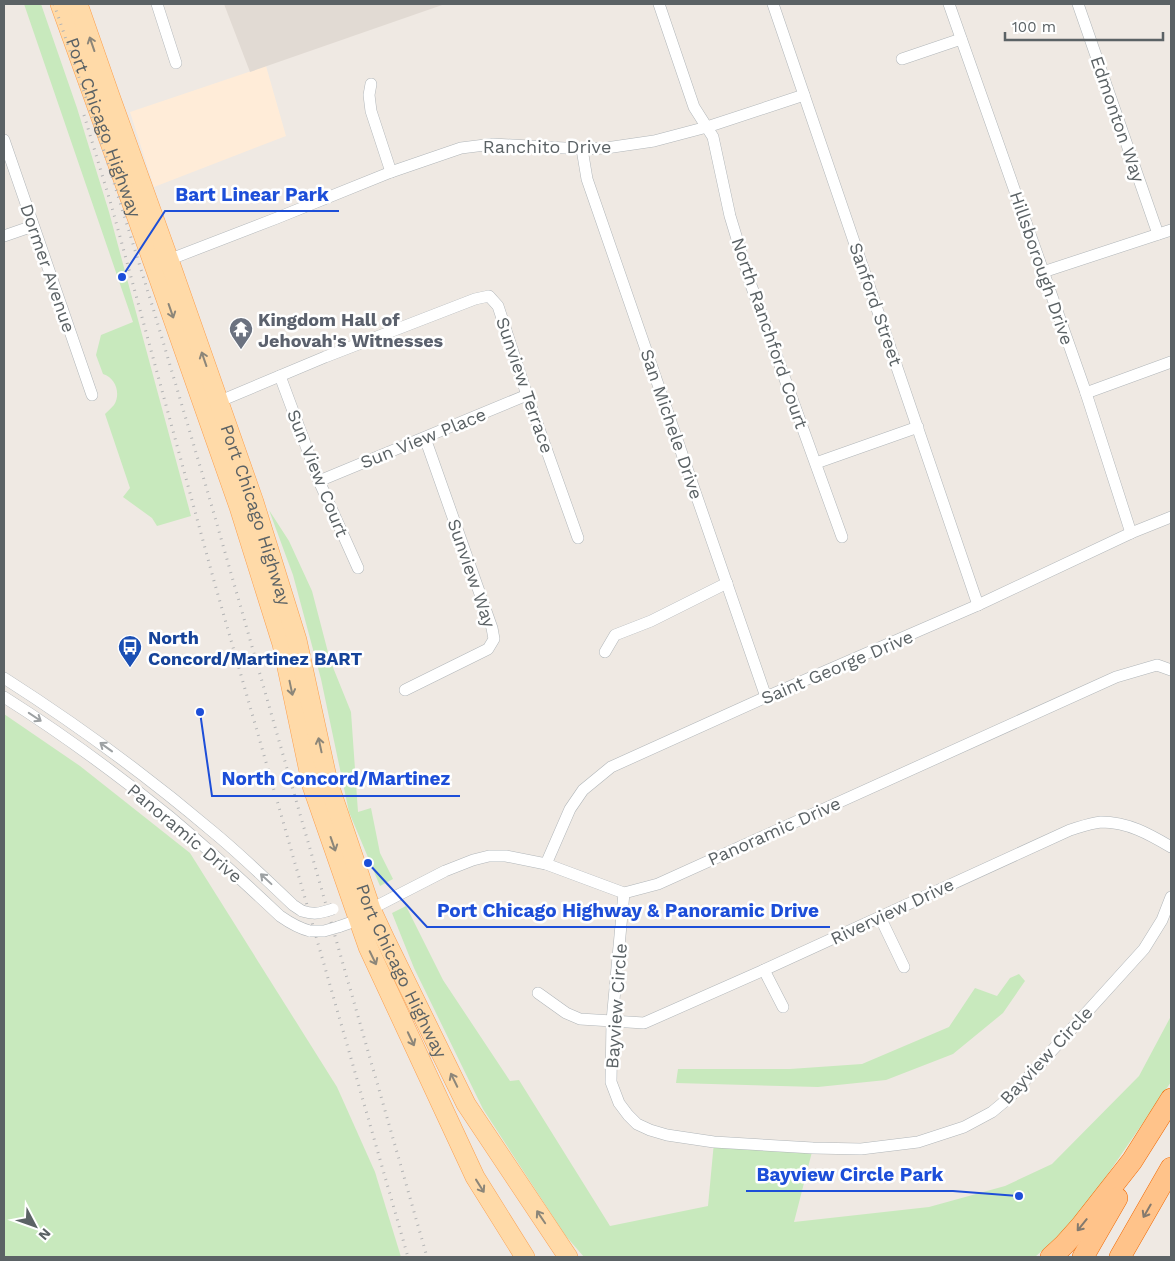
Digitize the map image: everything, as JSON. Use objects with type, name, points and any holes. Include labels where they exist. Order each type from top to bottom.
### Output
[{"type":"highway","points":[[1051,1257],[1081,1226],[1132,1161],[1171,1099]]},
{"type":"highway","points":[[1083,1257],[1171,1104]]},
{"type":"highway","points":[[1120,1257],[1171,1168]]},
{"type":"main road","name":"Port Chicago Highway","points":[[60,4],[162,262]]},
{"type":"main road","name":"Port Chicago Highway","points":[[78,4],[110,96],[162,262],[212,405],[254,502],[298,640],[328,782],[361,911],[368,947],[475,1177],[525,1257]]},
{"type":"main road","name":"Port Chicago Highway","points":[[361,911],[385,939],[466,1104],[568,1257]]},
{"type":"street","points":[[157,4],[176,63]]},
{"type":"street","name":"North Ranchford Court","points":[[659,4],[694,107],[713,137],[730,216],[751,285],[842,537]]},
{"type":"street","name":"Sanford Street","points":[[773,4],[978,605]]},
{"type":"street","name":"Hillsborough Drive","points":[[949,4],[1086,392],[1131,533]]},
{"type":"street","name":"Edmonton Way","points":[[1078,4],[1158,234]]},
{"type":"street","points":[[902,59],[961,39]]},
{"type":"street","points":[[371,84],[369,95],[371,111],[391,172]]},
{"type":"street","name":"Ranchito Drive","points":[[162,262],[391,172],[461,148],[492,144],[582,149],[606,148],[654,141],[707,127],[804,95]]},
{"type":"street","name":"Dormer Avenue","points":[[4,140],[92,395]]},
{"type":"street","name":"San Michele Drive","points":[[582,149],[587,179],[766,697]]},
{"type":"street","points":[[4,236],[34,226]]},
{"type":"street","points":[[1043,272],[1171,230]]},
{"type":"street","name":"Sunview Terrace","points":[[212,405],[466,302],[490,296],[498,306],[527,395],[578,538]]},
{"type":"street","points":[[1086,392],[1171,362]]},
{"type":"street","name":"Sun View Court","points":[[280,376],[319,481],[358,568]]},
{"type":"street","name":"Sun View Place","points":[[319,481],[527,395]]},
{"type":"street","points":[[816,463],[918,427]]},
{"type":"street","name":"Sunview Way","points":[[405,690],[488,649],[494,639],[492,628],[425,438]]},
{"type":"street","name":"Saint George Drive","points":[[546,864],[570,809],[583,790],[611,767],[978,605],[1131,533],[1171,517]]},
{"type":"street","points":[[605,652],[615,635],[651,621],[727,583]]},
{"type":"street","name":"Panoramic Drive","points":[[4,697],[66,738],[135,789],[201,844],[280,916],[302,929],[324,931],[338,927],[361,911],[445,871],[489,856],[506,856],[546,864],[624,893],[658,884],[1116,677],[1157,665],[1171,670]]},
{"type":"street","name":"Panoramic Drive","points":[[4,678],[76,725],[152,782],[213,831],[293,906],[311,914],[320,914],[333,909],[361,911]]},
{"type":"street","name":"Riverview Drive","points":[[538,994],[566,1013],[580,1019],[644,1023],[1070,830],[1100,822],[1117,824],[1138,829],[1171,847]]},
{"type":"street","name":"Bayview Circle","points":[[624,893],[612,1020],[611,1082],[618,1103],[628,1115],[637,1124],[650,1130],[714,1142],[861,1149],[918,1142],[964,1127],[992,1112],[1010,1097],[1144,949],[1162,920],[1171,897]]},
{"type":"street","points":[[880,916],[904,967]]},
{"type":"street","points":[[764,970],[783,1007]]},
{"type":"shaded area","points":[[224,4],[445,4],[250,72]]},
{"type":"shaded area","points":[[266,66],[286,136],[154,187],[130,112]]},
{"type":"green space","points":[[24,4],[41,4],[77,108],[109,212],[191,516],[157,526],[152,518],[123,497],[130,488],[105,414],[114,405],[117,391],[111,379],[103,374],[96,355],[101,335],[133,322]]},
{"type":"green space","points":[[269,510],[289,541],[312,591],[330,660],[351,712],[358,812],[371,808],[380,853],[393,879],[380,886],[349,812],[321,679],[293,575]]},
{"type":"green space","points":[[4,714],[80,766],[190,853],[337,1087],[375,1172],[401,1257],[4,1257]]},
{"type":"green space","points":[[406,906],[443,980],[510,1081],[519,1080],[610,1226],[708,1206],[714,1142],[813,1148],[794,1222],[929,1207],[1005,1186],[1052,1164],[1139,1076],[1171,1016],[1171,1082],[1073,1223],[1035,1257],[584,1257],[565,1235],[483,1109],[414,968],[392,913]]},
{"type":"green space","points":[[1019,974],[1025,981],[1003,1013],[953,1054],[886,1080],[818,1087],[676,1083],[678,1069],[790,1069],[862,1064],[949,1027],[975,988],[997,996],[1010,978]]},
{"type":"railway","points":[[54,4],[105,154],[153,308],[208,493],[427,1257]]},
{"type":"railway","points":[[84,115],[113,211],[214,581],[408,1257]]},
{"type":"place","name":"Bart Linear Park","points":[[122,277]]},
{"type":"place","name":"Kingdom Hall of Jehovah's Witnesses","points":[[241,350]]},
{"type":"place","name":"North Concord/Martinez BART","points":[[130,668]]},
{"type":"place","name":"North Concord/Martinez","points":[[200,712]]},
{"type":"place","name":"Port Chicago Highway & Panoramic Drive","points":[[368,863]]},
{"type":"place","name":"Bayview Circle Park","points":[[1019,1196]]}]
